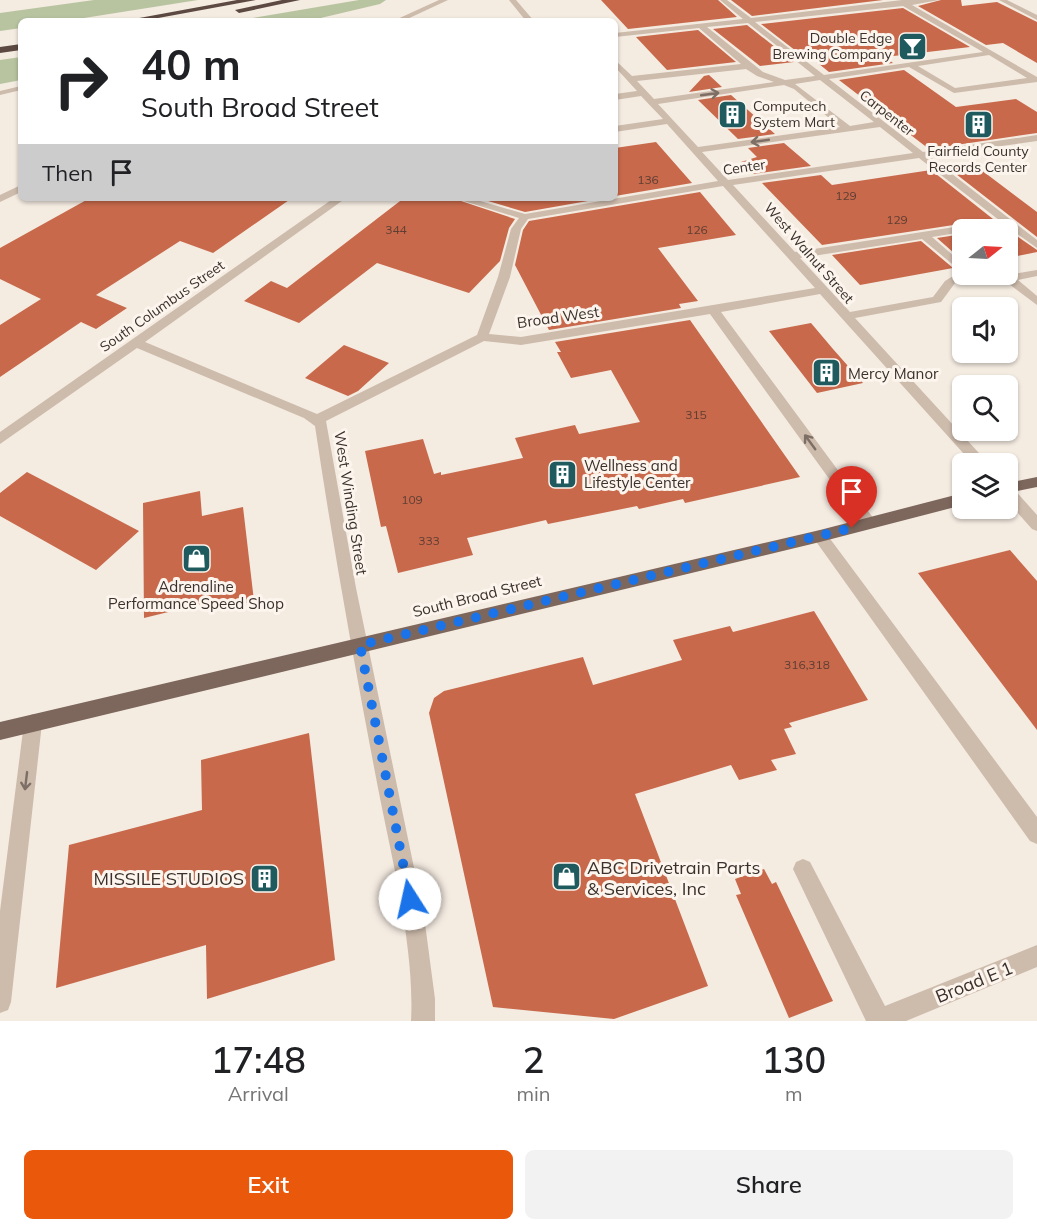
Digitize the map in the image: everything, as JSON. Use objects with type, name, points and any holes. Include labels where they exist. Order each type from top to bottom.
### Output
[{"type":"highway","points":[[145,18],[252,0]]},
{"type":"highway","points":[[190,18],[296,0]]},
{"type":"highway","points":[[0,42],[18,39]]},
{"type":"highway","points":[[0,50],[18,47]]},
{"type":"main road","points":[[1018,487],[1037,482]]},
{"type":"main road","name":"South Broad Street","points":[[0,731],[820,536],[952,502]]},
{"type":"street","points":[[404,18],[445,0]]},
{"type":"street","points":[[512,0],[527,18]]},
{"type":"street","name":"Carpenter","points":[[723,0],[1004,219]]},
{"type":"street","points":[[618,35],[936,0]]},
{"type":"street","points":[[1002,0],[1037,18]]},
{"type":"street","points":[[902,2],[1036,80]]},
{"type":"street","points":[[700,25],[748,66],[760,74],[797,87],[848,128]]},
{"type":"street","points":[[618,97],[648,98],[788,83],[819,76],[990,53]]},
{"type":"street","points":[[909,64],[954,91],[1036,80]]},
{"type":"street","name":"West Walnut Street","points":[[618,65],[972,453]]},
{"type":"street","points":[[630,79],[748,66]]},
{"type":"street","points":[[1020,70],[1037,68]]},
{"type":"street","points":[[0,93],[18,89]]},
{"type":"street","points":[[618,129],[669,121]]},
{"type":"street","points":[[696,150],[880,124]]},
{"type":"street","name":"Center","points":[[469,201],[525,217],[727,183],[1037,138]]},
{"type":"street","points":[[0,200],[18,190]]},
{"type":"street","name":"South Columbus Street","points":[[0,438],[337,201]]},
{"type":"street","points":[[316,420],[482,337],[504,277],[516,230],[525,217]]},
{"type":"street","name":"Carpenter","points":[[1018,230],[1037,245]]},
{"type":"street","points":[[792,256],[952,231]]},
{"type":"street","points":[[924,236],[952,261]]},
{"type":"street","points":[[1018,276],[1037,273]]},
{"type":"street","points":[[845,316],[937,300],[945,293],[948,284],[952,281]]},
{"type":"street","points":[[1016,285],[1037,302]]},
{"type":"street","name":"Broad West","points":[[482,337],[521,341],[822,290]]},
{"type":"street","points":[[713,310],[869,523]]},
{"type":"street","name":"West Winding Street","points":[[136,343],[316,420],[323,432],[345,575],[413,916],[424,999],[423,1021]]},
{"type":"street","points":[[1018,502],[1037,525]]},
{"type":"street","points":[[820,536],[1037,834]]},
{"type":"street","points":[[0,1002],[33,723]]},
{"type":"street","points":[[803,869],[879,1021]]},
{"type":"street","name":"Broad E 1","points":[[879,1021],[1037,956]]},
{"type":"green space","points":[[94,0],[198,0],[84,18],[18,18],[18,28],[0,31],[0,13]]},
{"type":"green space","points":[[359,0],[386,0],[380,4],[321,18],[253,18]]},
{"type":"green space","points":[[18,57],[18,81],[0,84],[0,60]]},
{"type":"building","points":[[601,0],[718,0],[737,17],[628,29]]},
{"type":"building","points":[[731,0],[883,0],[752,16]]},
{"type":"building","points":[[941,0],[961,0],[962,6],[997,2],[1037,22],[1037,63],[1003,43],[986,45],[918,6]]},
{"type":"building","points":[[903,8],[970,47],[885,57],[893,63],[829,72],[814,60],[809,61],[761,24]]},
{"type":"building","points":[[747,25],[794,62],[760,66],[713,29]]},
{"type":"building","points":[[698,30],[736,62],[667,70],[636,37]]},
{"type":"building","points":[[904,70],[956,107],[1016,99],[1037,112],[1037,133],[929,149],[839,80]]},
{"type":"building","points":[[709,75],[722,87],[689,92],[704,76]]},
{"type":"building","points":[[731,95],[775,134],[738,139],[698,100]]},
{"type":"building","points":[[656,142],[692,183],[618,195],[618,148]]},
{"type":"building","points":[[784,143],[811,166],[753,174],[741,162],[757,157],[748,148]]},
{"type":"building","points":[[972,163],[1037,212],[1037,237],[1018,222],[1018,219],[1014,219],[947,167]]},
{"type":"building","points":[[931,170],[993,219],[952,219],[952,225],[822,245],[762,183],[821,175],[832,185]]},
{"type":"building","points":[[700,192],[736,235],[658,248],[698,301],[679,304],[681,308],[549,330],[515,265],[523,230],[529,221]]},
{"type":"building","points":[[85,201],[288,201],[213,253],[180,241],[96,295],[127,308],[96,329],[81,322],[0,377],[0,325],[41,299],[0,279],[0,248]]},
{"type":"building","points":[[400,201],[461,201],[515,219],[509,228],[500,261],[469,293],[377,263],[299,323],[244,301],[271,281],[287,288]]},
{"type":"building","points":[[488,201],[588,201],[525,212]]},
{"type":"building","points":[[952,236],[952,251],[937,238]]},
{"type":"building","points":[[1018,237],[1037,250],[1037,252],[1018,256]]},
{"type":"building","points":[[921,241],[952,268],[860,285],[832,255]]},
{"type":"building","points":[[690,320],[800,477],[685,503],[683,499],[639,509],[637,506],[548,524],[546,520],[467,538],[473,555],[398,573],[386,526],[381,527],[365,451],[423,439],[434,474],[441,472],[441,475],[523,458],[515,438],[575,425],[579,434],[640,422],[611,370],[571,378],[557,352],[561,352],[555,342]]},
{"type":"building","points":[[811,323],[863,383],[817,393],[769,331]]},
{"type":"building","points":[[344,345],[389,363],[358,391],[348,396],[305,378]]},
{"type":"building","points":[[27,472],[139,531],[96,570],[0,516],[0,493]]},
{"type":"building","name":"Adrenaline Performance Speed Shop","points":[[200,491],[202,516],[243,507],[254,601],[210,612],[209,602],[144,618],[143,503]]},
{"type":"building","points":[[1010,550],[1037,581],[1037,730],[918,573]]},
{"type":"building","name":"ABC Drivetrain Parts & Services, Inc","points":[[814,611],[868,700],[789,723],[792,727],[784,729],[796,754],[771,760],[777,770],[739,780],[731,765],[635,794],[708,986],[614,1019],[493,1007],[429,713],[434,698],[444,691],[583,657],[593,685],[682,660],[673,640],[730,626],[733,632]]},
{"type":"building","points":[[309,733],[335,960],[207,999],[206,945],[56,988],[69,845],[202,810],[201,760]]},
{"type":"building","points":[[764,869],[772,884],[776,882],[833,1001],[789,1018],[736,895],[741,894],[735,879]]},
{"type":"place","name":"Double Edge Brewing Company","points":[[913,46]]},
{"type":"place","name":"Computech System Mart","points":[[732,114]]},
{"type":"place","name":"Fairfield County Records Center","points":[[978,124]]},
{"type":"place","name":"Mercy Manor","points":[[827,373]]},
{"type":"place","name":"Wellness and Lifestyle Center","points":[[563,474]]},
{"type":"place","name":"Adrenaline Performance Speed Shop","points":[[196,559]]},
{"type":"place","name":"ABC Drivetrain Parts & Services, Inc","points":[[566,877]]},
{"type":"place","name":"MISSILE STUDIOS","points":[[265,878]]},
{"type":"route","points":[[410,899],[360,645],[852,528]]}]
